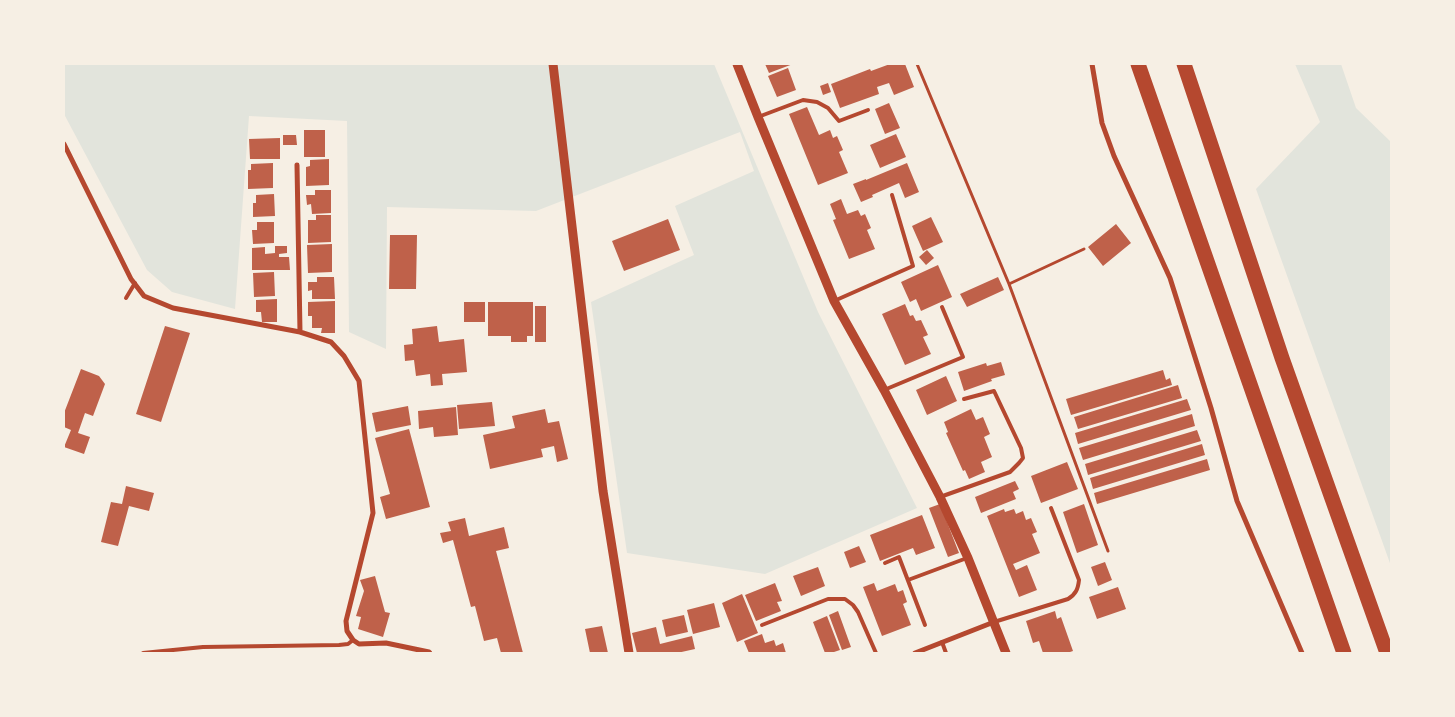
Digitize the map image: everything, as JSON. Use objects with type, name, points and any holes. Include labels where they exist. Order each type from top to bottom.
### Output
[{"type":"highway","points":[[1138,64],[1344,653]]},
{"type":"highway","points":[[1184,64],[1282,358],[1387,653]]},
{"type":"street","points":[[552,64],[603,492],[629,653]]},
{"type":"street","points":[[737,64],[834,301],[884,390],[940,497],[968,558],[1006,653]]},
{"type":"street","points":[[1092,64],[1102,123],[1114,156],[1170,278],[1211,408],[1237,501],[1302,653]]},
{"type":"street","points":[[64,144],[131,279],[144,296],[172,308],[300,332],[330,342],[344,356],[359,381],[373,513],[346,620],[346,631],[353,640],[360,644],[386,644],[430,653]]},
{"type":"street","points":[[297,165],[300,332]]},
{"type":"street","points":[[915,653],[994,622]]},
{"type":"lane","points":[[758,117],[803,100],[817,102],[828,108],[839,121],[868,110]]},
{"type":"lane","points":[[834,301],[913,266],[892,195]]},
{"type":"lane","points":[[126,298],[135,284]]},
{"type":"lane","points":[[884,390],[963,357],[942,307]]},
{"type":"lane","points":[[940,497],[1010,472],[1022,458],[1022,448],[994,391],[964,399]]},
{"type":"lane","points":[[994,622],[1068,600],[1078,588],[1079,580],[1051,508]]},
{"type":"lane","points":[[885,563],[899,557],[925,625]]},
{"type":"lane","points":[[908,580],[968,558]]},
{"type":"lane","points":[[762,625],[828,599],[845,600],[853,605],[858,612],[876,653]]},
{"type":"lane","points":[[143,653],[203,647],[339,646],[348,644],[353,640]]},
{"type":"lane","points":[[942,642],[946,653]]},
{"type":"path","points":[[917,64],[1009,284],[1108,551]]},
{"type":"path","points":[[1009,284],[1084,249]]},
{"type":"shaded area","points":[[64,64],[714,64],[818,312],[917,508],[765,574],[627,553],[591,302],[694,255],[675,206],[754,171],[740,132],[536,211],[387,207],[386,349],[349,332],[347,121],[249,116],[235,309],[172,292],[147,270],[64,114]]},
{"type":"shaded area","points":[[1295,64],[1341,64],[1356,108],[1391,142],[1391,566],[1256,189],[1320,122]]},
{"type":"building","points":[[765,64],[793,64],[769,73]]},
{"type":"building","points":[[890,64],[905,64],[914,87],[894,95],[889,83],[877,87],[879,94],[840,108],[831,84],[870,69],[871,71]]},
{"type":"building","points":[[788,68],[796,90],[777,97],[768,76]]},
{"type":"building","points":[[828,83],[831,92],[823,95],[820,86]]},
{"type":"building","points":[[889,103],[900,128],[885,134],[875,109]]},
{"type":"building","points":[[807,107],[819,135],[830,130],[833,138],[837,136],[843,150],[839,152],[848,173],[818,185],[789,114]]},
{"type":"building","points":[[304,130],[325,130],[325,157],[304,157]]},
{"type":"building","points":[[896,134],[906,157],[880,168],[870,145]]},
{"type":"building","points":[[283,135],[296,135],[297,145],[283,145]]},
{"type":"building","points":[[280,138],[280,159],[250,159],[249,139]]},
{"type":"building","points":[[329,159],[329,185],[306,186],[306,167],[310,166],[310,160]]},
{"type":"building","points":[[273,163],[273,188],[248,189],[248,170],[251,170],[251,164]]},
{"type":"building","points":[[907,163],[919,192],[905,198],[899,183],[861,202],[853,184]]},
{"type":"building","points":[[315,190],[331,190],[331,213],[312,214],[311,204],[307,205],[306,195],[315,195]]},
{"type":"building","points":[[274,194],[275,216],[253,217],[253,203],[256,203],[256,195]]},
{"type":"building","points":[[841,199],[847,214],[858,210],[861,216],[865,214],[871,228],[867,230],[875,249],[849,259],[833,220],[836,219],[830,204]]},
{"type":"building","points":[[316,215],[331,215],[331,242],[308,243],[308,220],[316,220]]},
{"type":"building","points":[[931,217],[943,242],[923,251],[912,226]]},
{"type":"building","points":[[668,219],[680,250],[624,271],[612,241]]},
{"type":"building","points":[[257,222],[274,222],[274,243],[253,244],[252,230],[257,230]]},
{"type":"building","points":[[1116,224],[1131,243],[1103,266],[1088,247]]},
{"type":"building","points":[[390,235],[417,235],[416,289],[389,289]]},
{"type":"building","points":[[332,244],[332,272],[308,273],[307,245]]},
{"type":"building","points":[[275,246],[287,246],[287,253],[279,254],[279,257],[289,257],[290,270],[252,270],[252,248],[265,247],[265,254],[275,253]]},
{"type":"building","points":[[927,250],[934,258],[926,265],[919,257]]},
{"type":"building","points":[[938,265],[952,297],[921,311],[916,299],[910,302],[901,282]]},
{"type":"building","points":[[274,272],[275,296],[254,297],[253,273]]},
{"type":"building","points":[[317,277],[334,277],[335,299],[312,299],[312,290],[308,291],[308,282],[317,282]]},
{"type":"building","points":[[998,277],[1004,290],[967,307],[960,294]]},
{"type":"building","points":[[277,299],[277,322],[262,322],[261,312],[256,312],[256,300]]},
{"type":"building","points":[[335,301],[335,333],[321,333],[322,328],[312,328],[312,316],[308,316],[308,302]]},
{"type":"building","points":[[464,302],[485,302],[485,322],[464,322]]},
{"type":"building","points":[[488,302],[533,302],[533,336],[527,336],[527,342],[511,342],[511,336],[488,336]]},
{"type":"building","points":[[905,304],[910,316],[913,315],[916,321],[921,320],[928,335],[923,337],[931,354],[905,365],[882,314]]},
{"type":"building","points":[[535,306],[546,306],[546,342],[535,342]]},
{"type":"building","points":[[165,326],[190,333],[161,422],[136,414]]},
{"type":"building","points":[[437,326],[439,342],[464,339],[467,372],[442,374],[443,385],[431,386],[430,374],[416,376],[414,360],[405,361],[404,345],[413,344],[412,329]]},
{"type":"building","points":[[1001,362],[1005,375],[964,391],[958,372],[986,363],[987,366]]},
{"type":"building","points":[[81,369],[99,376],[105,384],[93,416],[85,413],[78,433],[90,437],[84,454],[64,447],[71,430],[64,427],[64,413]]},
{"type":"building","points":[[1163,370],[1166,380],[1170,378],[1172,385],[1071,415],[1066,399]]},
{"type":"building","points":[[946,376],[957,401],[927,415],[916,390]]},
{"type":"building","points":[[1178,385],[1182,398],[1078,429],[1074,417]]},
{"type":"building","points":[[1187,399],[1191,410],[1078,444],[1075,433]]},
{"type":"building","points":[[492,402],[495,426],[459,429],[457,405]]},
{"type":"building","points":[[408,406],[411,425],[376,432],[372,413]]},
{"type":"building","points":[[456,407],[458,435],[434,437],[433,427],[419,429],[418,411]]},
{"type":"building","points":[[545,409],[548,423],[559,421],[568,459],[557,462],[554,446],[541,449],[543,457],[490,469],[483,435],[515,428],[512,416]]},
{"type":"building","points":[[971,409],[976,420],[983,417],[990,434],[984,437],[992,457],[981,462],[985,472],[969,479],[965,470],[963,471],[946,433],[948,432],[944,422]]},
{"type":"building","points":[[1192,414],[1195,426],[1083,460],[1079,448]]},
{"type":"building","points":[[409,429],[430,507],[386,519],[380,497],[390,494],[375,438]]},
{"type":"building","points":[[1197,430],[1201,441],[1088,475],[1085,464]]},
{"type":"building","points":[[1202,444],[1205,455],[1093,489],[1090,478]]},
{"type":"building","points":[[1207,459],[1210,470],[1097,504],[1094,493]]},
{"type":"building","points":[[1067,462],[1078,489],[1041,503],[1031,476]]},
{"type":"building","points":[[1015,481],[1019,489],[1013,492],[1016,499],[981,513],[975,497]]},
{"type":"building","points":[[126,486],[154,493],[149,511],[129,506],[118,546],[101,542],[111,502],[122,504]]},
{"type":"building","points":[[940,504],[959,553],[948,557],[929,508]]},
{"type":"building","points":[[1084,504],[1098,545],[1077,553],[1063,512]]},
{"type":"building","points":[[1004,509],[1005,512],[1014,509],[1016,514],[1023,511],[1026,520],[1031,518],[1037,532],[1032,534],[1040,553],[1013,564],[1016,570],[1027,565],[1037,590],[1019,597],[987,516]]},
{"type":"building","points":[[922,515],[935,548],[916,555],[913,548],[880,561],[870,535]]},
{"type":"building","points":[[465,518],[469,536],[504,527],[509,548],[496,551],[523,653],[501,653],[497,638],[484,641],[475,606],[471,607],[453,540],[443,543],[440,533],[451,531],[448,522]]},
{"type":"building","points":[[859,546],[866,562],[850,568],[844,552]]},
{"type":"building","points":[[1105,562],[1112,580],[1098,586],[1091,567]]},
{"type":"building","points":[[818,567],[825,586],[801,596],[793,576]]},
{"type":"building","points":[[375,576],[385,612],[390,613],[383,637],[358,629],[361,617],[356,616],[364,591],[360,580]]},
{"type":"building","points":[[775,583],[782,601],[777,602],[781,611],[756,621],[745,595]]},
{"type":"building","points":[[874,583],[877,591],[895,584],[898,592],[903,590],[907,602],[903,604],[911,625],[882,636],[863,587]]},
{"type":"building","points":[[1118,587],[1126,609],[1097,619],[1089,597]]},
{"type":"building","points":[[742,594],[758,633],[737,642],[722,603]]},
{"type":"building","points":[[714,603],[720,627],[693,634],[687,610]]},
{"type":"building","points":[[838,611],[851,647],[842,650],[829,615]]},
{"type":"building","points":[[1055,611],[1057,619],[1061,617],[1073,651],[1067,653],[1043,653],[1039,641],[1033,643],[1026,621]]},
{"type":"building","points":[[684,615],[688,632],[666,637],[662,620]]},
{"type":"building","points":[[827,616],[840,650],[831,653],[825,653],[813,622]]},
{"type":"building","points":[[602,626],[608,653],[590,653],[585,629]]},
{"type":"building","points":[[656,627],[660,644],[692,636],[695,649],[677,653],[637,653],[632,633]]},
{"type":"building","points":[[762,634],[765,643],[774,640],[776,646],[783,643],[786,653],[749,653],[744,641]]}]
